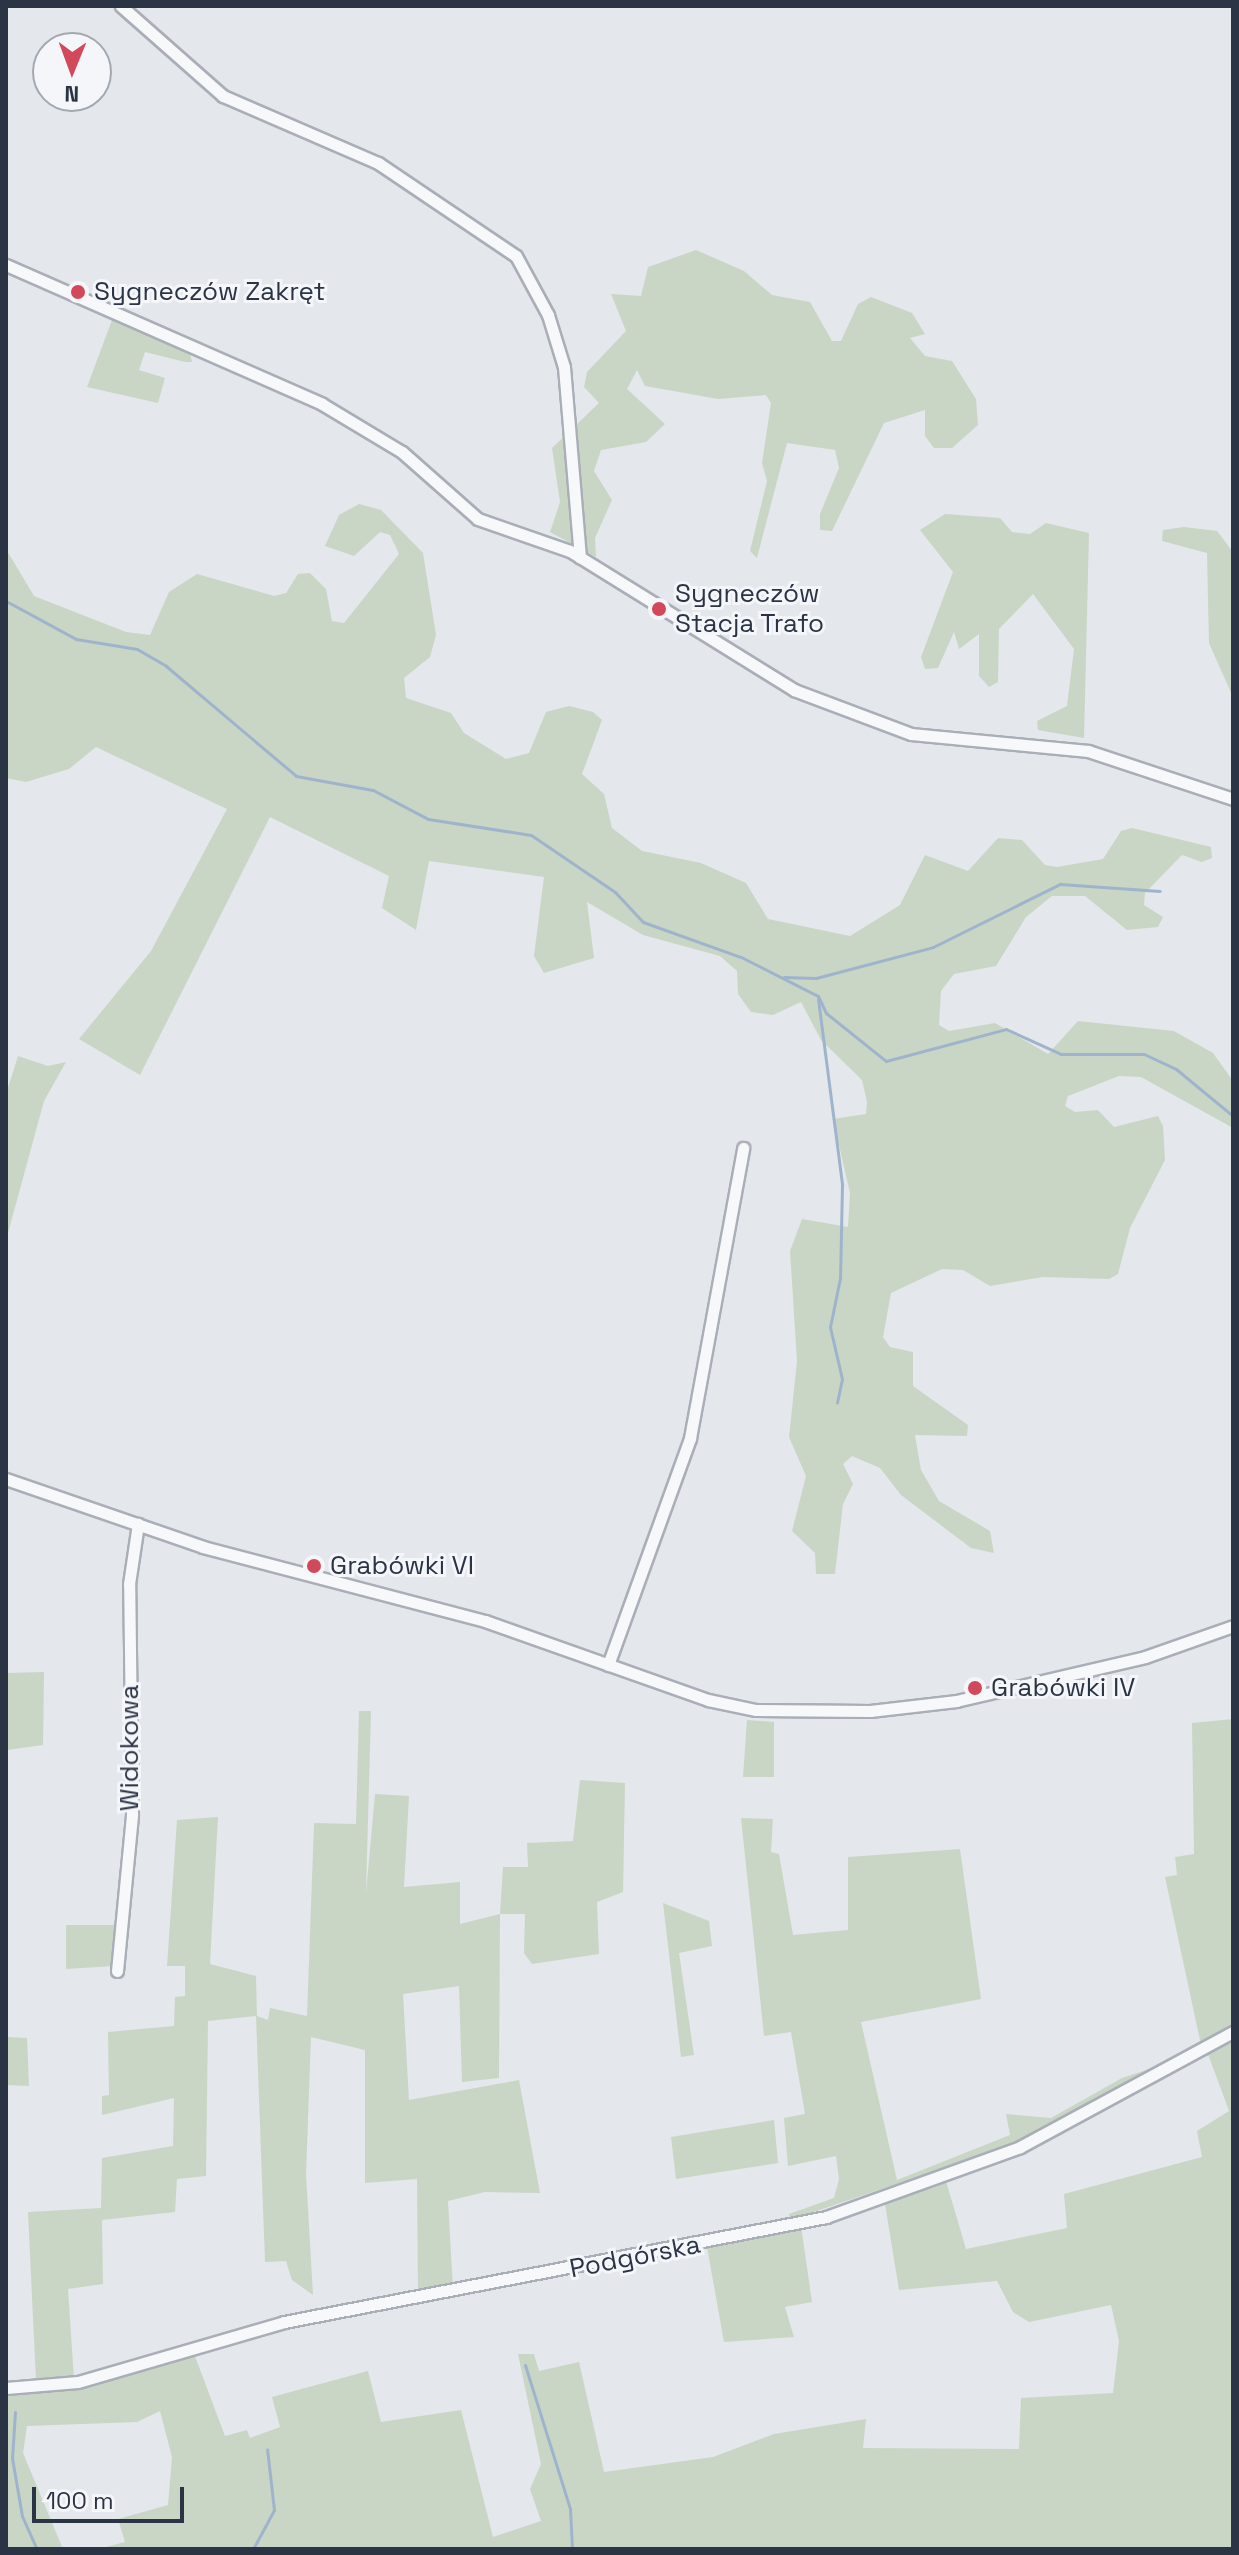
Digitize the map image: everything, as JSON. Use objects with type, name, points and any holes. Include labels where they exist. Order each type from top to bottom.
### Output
[{"type":"street","points":[[121,6],[223,96],[378,163],[516,256],[548,315],[564,367],[580,557]]},
{"type":"street","points":[[6,265],[322,404],[402,452],[478,519],[580,557],[794,690],[851,715],[911,734],[1088,751],[1233,799]]},
{"type":"street","points":[[608,1665],[690,1438],[743,1148]]},
{"type":"street","points":[[6,1479],[138,1524],[485,1621],[608,1665],[744,1708],[870,1711],[1096,1670],[1233,1626]]},
{"type":"street","name":"Widokowa","points":[[117,1971],[132,1814],[129,1584],[138,1524]]},
{"type":"street","name":"Podgórska","points":[[6,2388],[78,2382],[284,2322],[826,2217],[1020,2147],[1233,2032]]},
{"type":"green space","points":[[696,250],[744,271],[772,295],[810,302],[832,341],[841,341],[858,304],[871,297],[912,313],[925,334],[910,338],[925,356],[952,361],[976,399],[978,425],[952,448],[934,448],[925,436],[925,410],[884,423],[832,531],[820,530],[820,514],[839,468],[835,450],[787,443],[757,558],[750,551],[767,481],[762,463],[771,403],[766,395],[718,399],[645,386],[637,370],[627,389],[665,424],[646,442],[601,450],[594,471],[612,500],[595,538],[596,557],[550,532],[560,502],[552,448],[599,403],[584,387],[587,372],[626,331],[611,294],[641,296],[648,267]]},
{"type":"green space","points":[[112,320],[190,353],[192,362],[145,352],[139,370],[165,378],[158,403],[87,387]]},
{"type":"green space","points":[[359,504],[381,510],[423,553],[436,635],[430,657],[404,678],[406,698],[451,713],[464,733],[506,759],[529,753],[546,712],[569,706],[593,712],[602,720],[582,774],[604,794],[612,828],[642,851],[701,863],[746,883],[768,919],[850,936],[900,905],[925,855],[968,871],[998,838],[1022,840],[1045,865],[1057,867],[1103,859],[1121,831],[1132,828],[1211,847],[1212,858],[1202,862],[1182,855],[1145,893],[1144,905],[1163,917],[1158,927],[1127,930],[1085,896],[1052,896],[1026,917],[996,966],[954,974],[941,991],[939,1025],[949,1031],[995,1023],[1048,1054],[1078,1021],[1174,1031],[1213,1053],[1233,1081],[1233,1128],[1141,1077],[1119,1076],[1068,1096],[1065,1106],[1075,1112],[1098,1110],[1114,1127],[1158,1116],[1163,1126],[1165,1160],[1130,1228],[1118,1274],[1109,1279],[1043,1277],[990,1286],[963,1270],[942,1269],[891,1293],[883,1337],[890,1347],[913,1352],[913,1386],[968,1425],[967,1436],[915,1435],[921,1470],[939,1501],[990,1531],[994,1553],[971,1548],[901,1495],[880,1468],[852,1456],[843,1464],[853,1484],[843,1504],[835,1574],[816,1574],[815,1553],[792,1531],[806,1476],[789,1437],[797,1361],[790,1251],[802,1219],[848,1227],[850,1193],[833,1119],[866,1114],[867,1102],[862,1080],[821,1040],[801,1002],[773,1015],[751,1012],[738,994],[737,971],[720,956],[643,935],[587,902],[594,958],[544,973],[534,956],[544,877],[429,861],[416,930],[382,908],[389,876],[270,817],[140,1075],[79,1039],[151,951],[227,809],[96,747],[69,769],[26,782],[6,778],[6,549],[34,596],[126,632],[150,635],[169,592],[197,574],[274,596],[286,593],[298,574],[310,573],[326,589],[332,621],[344,623],[399,554],[390,535],[380,532],[354,556],[325,546],[339,515]]},
{"type":"green space","points":[[945,514],[1000,518],[1012,532],[1030,534],[1046,523],[1089,533],[1084,738],[1038,730],[1037,721],[1067,706],[1074,649],[1033,594],[999,629],[998,682],[989,687],[979,676],[979,634],[959,649],[954,632],[938,668],[925,669],[921,657],[953,572],[920,530]]},
{"type":"green space","points":[[1184,527],[1217,531],[1233,552],[1232,695],[1209,643],[1207,553],[1162,541],[1163,530]]},
{"type":"green space","points":[[18,1056],[48,1066],[66,1062],[44,1101],[8,1233],[6,1094]]},
{"type":"green space","points":[[44,1672],[43,1745],[7,1750],[6,1673]]},
{"type":"green space","points":[[359,1711],[371,1711],[366,1893],[375,1794],[409,1796],[404,1887],[460,1882],[460,1924],[500,1914],[499,2078],[462,2082],[459,1986],[403,1994],[409,2100],[519,2080],[540,2193],[485,2192],[448,2201],[453,2289],[418,2297],[417,2179],[365,2183],[365,2050],[311,2037],[306,2174],[313,2295],[292,2280],[286,2261],[265,2262],[256,2016],[208,2021],[206,2176],[177,2179],[175,2212],[102,2220],[103,2284],[68,2289],[74,2379],[36,2381],[28,2212],[101,2208],[102,2158],[173,2146],[174,2098],[102,2115],[102,2096],[109,2095],[108,2032],[174,2026],[175,1997],[185,1996],[185,1966],[167,1966],[177,1820],[218,1817],[210,1964],[256,1976],[257,2016],[268,2020],[270,2008],[307,2016],[314,1823],[356,1824]]},
{"type":"green space","points":[[1233,1719],[1233,2025],[1201,2045],[1165,1877],[1177,1875],[1175,1857],[1194,1854],[1192,1723]]},
{"type":"green space","points":[[747,1720],[774,1722],[774,1777],[743,1777]]},
{"type":"green space","points":[[580,1780],[625,1783],[623,1892],[597,1902],[599,1954],[532,1964],[524,1953],[525,1914],[500,1914],[503,1867],[528,1867],[527,1843],[573,1841]]},
{"type":"green space","points":[[741,1818],[773,1819],[771,1852],[779,1854],[793,1935],[848,1930],[848,1857],[960,1849],[981,1999],[861,2022],[897,2180],[1010,2135],[1006,2114],[1051,2118],[1122,2078],[1180,2059],[1020,2142],[790,2220],[789,2214],[834,2198],[839,2179],[836,2156],[788,2166],[784,2118],[805,2114],[791,2032],[764,2036]]},
{"type":"green space","points":[[663,1903],[709,1921],[712,1946],[679,1953],[694,2055],[681,2057]]},
{"type":"green space","points":[[66,1925],[116,1925],[114,1966],[66,1969]]},
{"type":"green space","points":[[6,2037],[27,2038],[29,2086],[6,2085]]},
{"type":"green space","points":[[1231,2039],[1233,2549],[98,2549],[125,2542],[118,2519],[168,2505],[172,2457],[160,2411],[137,2422],[27,2426],[23,2453],[63,2549],[6,2549],[6,2393],[75,2388],[193,2351],[225,2436],[247,2430],[250,2438],[280,2427],[272,2397],[368,2371],[381,2422],[461,2410],[493,2537],[541,2521],[530,2489],[541,2464],[518,2354],[534,2354],[539,2371],[579,2362],[604,2472],[713,2457],[774,2434],[866,2419],[863,2448],[1019,2449],[1021,2398],[1113,2393],[1119,2341],[1111,2305],[1029,2322],[1013,2312],[997,2281],[899,2290],[885,2204],[946,2181],[966,2249],[1067,2228],[1064,2194],[1202,2157],[1197,2131],[1229,2111],[1208,2054]]},
{"type":"green space","points":[[774,2120],[778,2163],[676,2179],[671,2137]]},
{"type":"green space","points":[[801,2226],[812,2302],[785,2307],[794,2337],[724,2342],[707,2247]]},
{"type":"waterway","points":[[6,601],[76,639],[137,649],[166,666],[296,776],[373,790],[428,819],[531,835],[615,892],[643,922],[741,957],[818,996],[826,1013],[886,1061],[1006,1029],[1061,1054],[1144,1054],[1176,1069],[1233,1116]]},
{"type":"waterway","points":[[784,977],[816,978],[933,947],[1060,884],[1160,891]]},
{"type":"waterway","points":[[818,999],[842,1185],[840,1278],[830,1327],[842,1379],[837,1402]]},
{"type":"waterway","points":[[525,2365],[570,2509],[572,2549]]},
{"type":"waterway","points":[[15,2412],[12,2458],[22,2516],[37,2549]]},
{"type":"waterway","points":[[253,2549],[274,2510],[267,2449]]},
{"type":"place","name":"Sygneczów Zakręt","points":[[78,292]]},
{"type":"place","name":"Sygneczów Stacja Trafo","points":[[659,609]]},
{"type":"place","name":"Grabówki VI","points":[[314,1566]]},
{"type":"place","name":"Grabówki IV","points":[[975,1688]]}]
